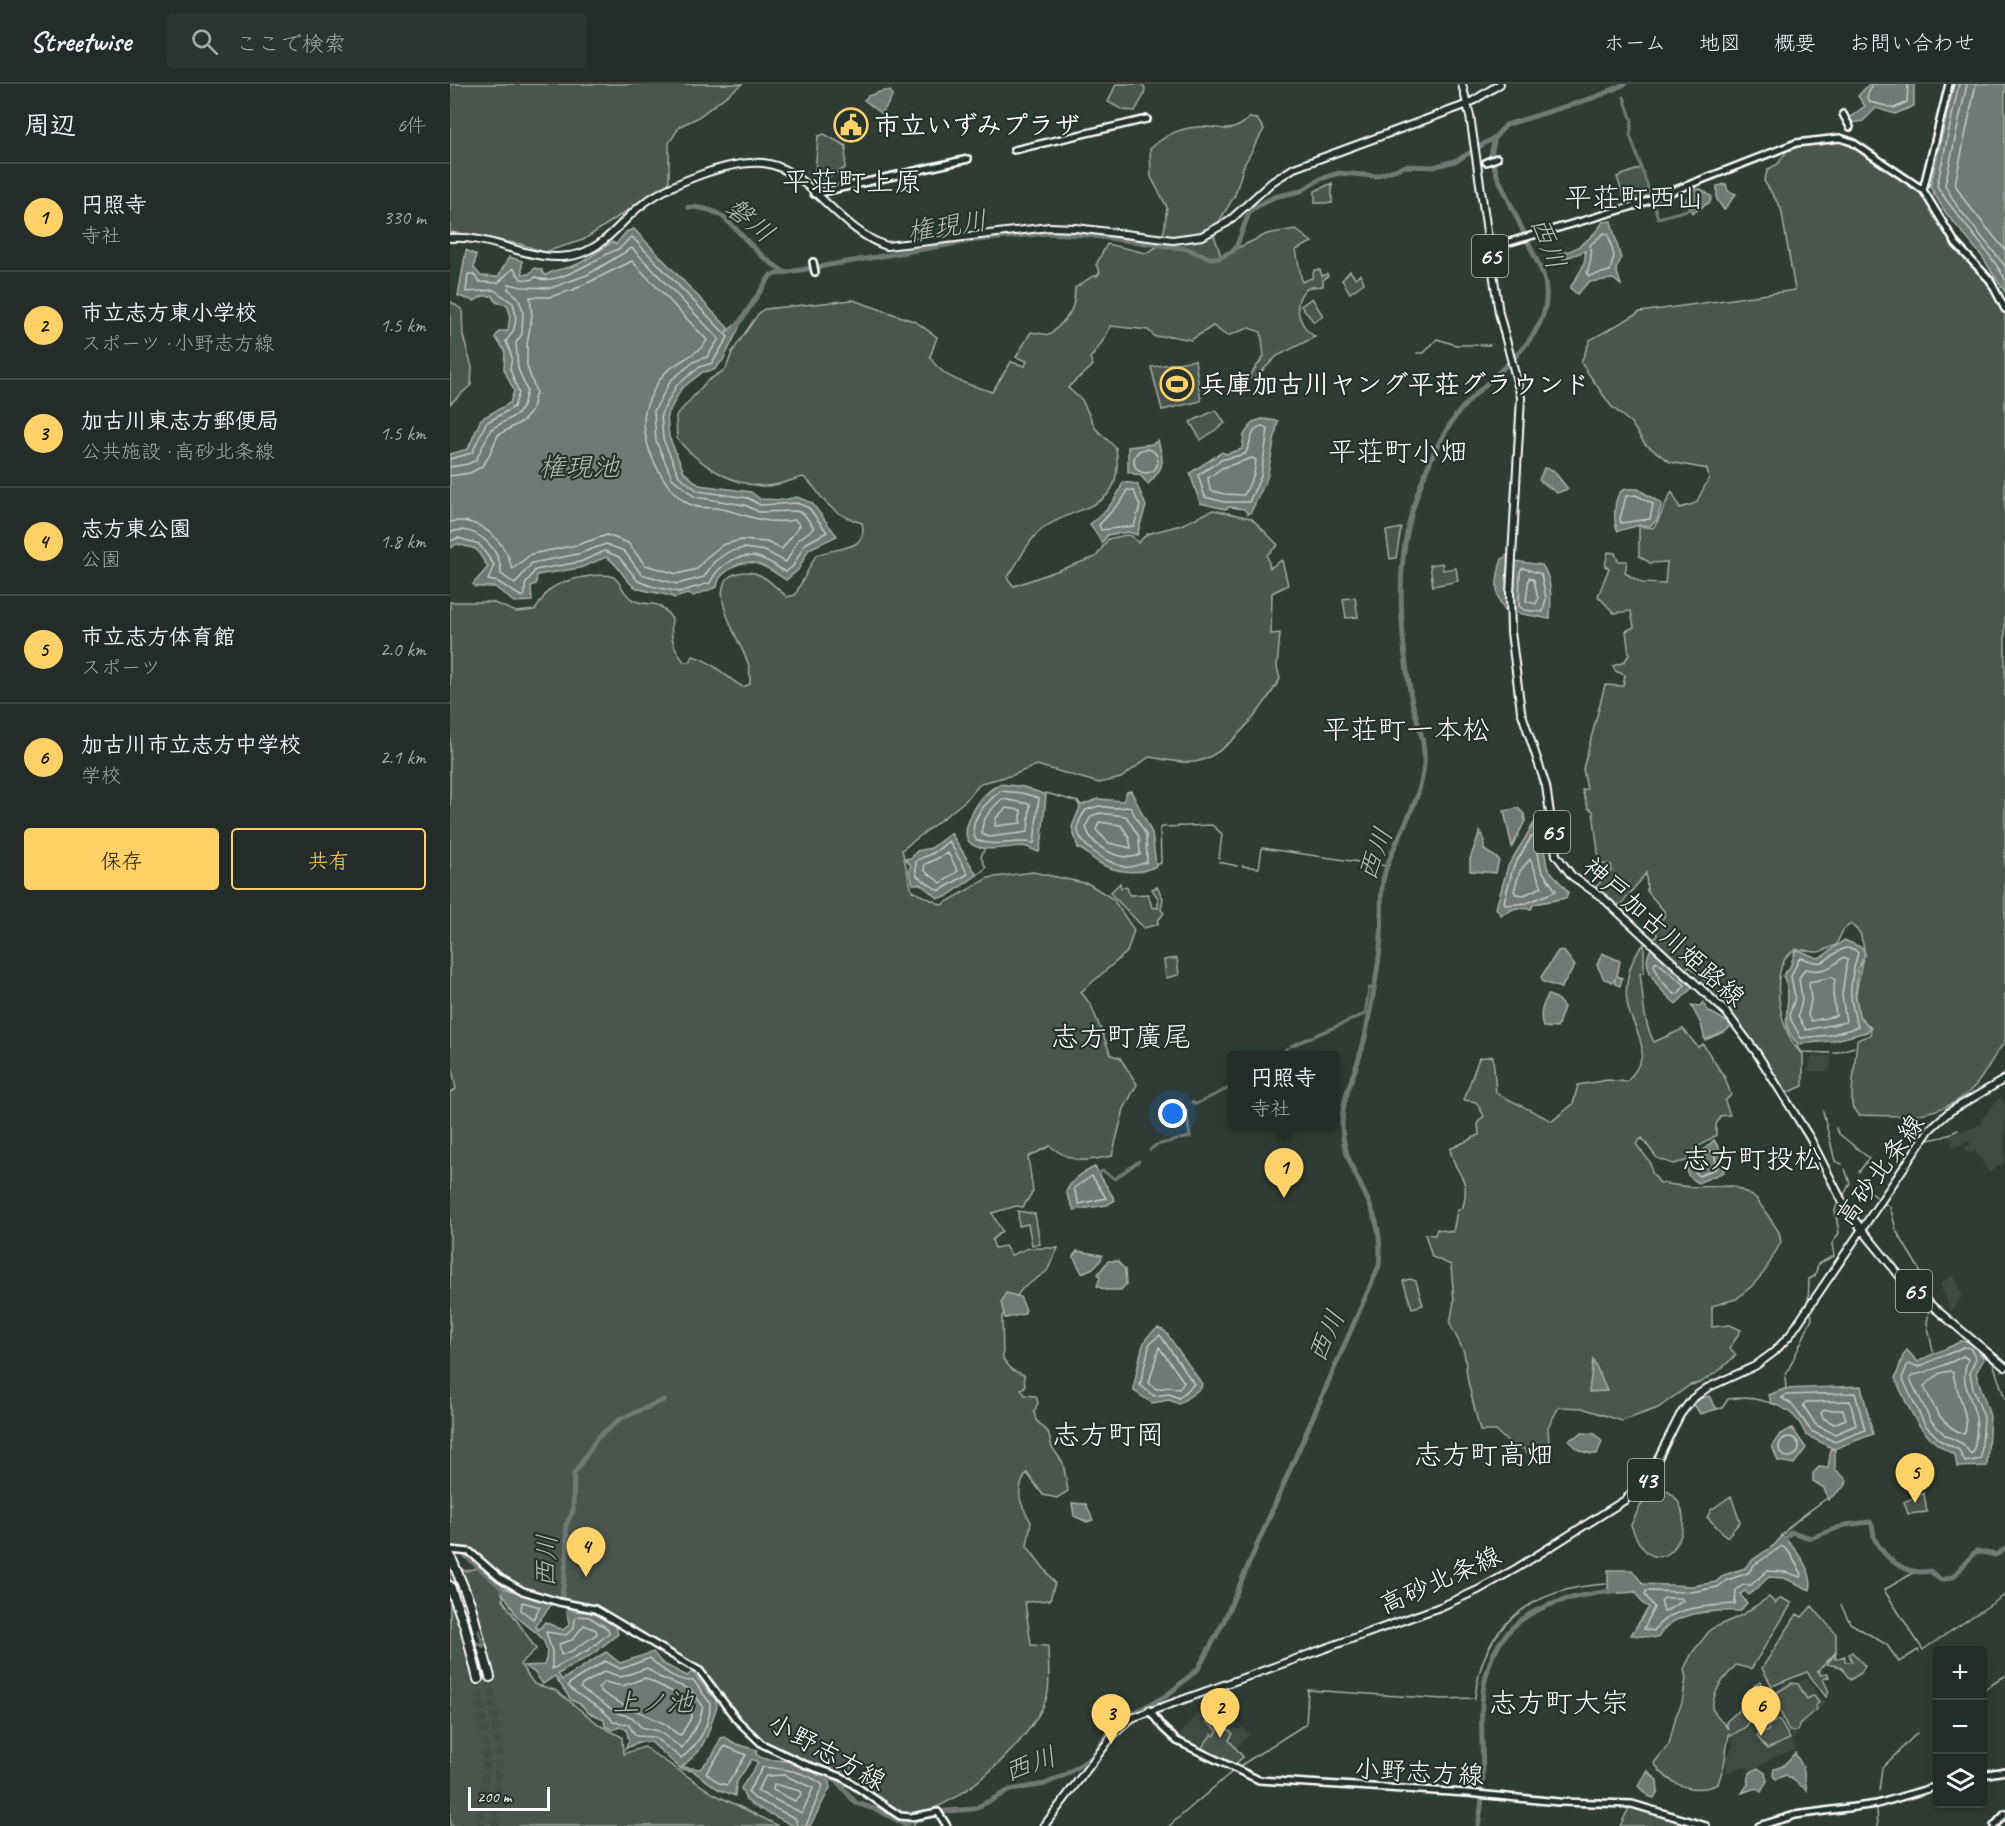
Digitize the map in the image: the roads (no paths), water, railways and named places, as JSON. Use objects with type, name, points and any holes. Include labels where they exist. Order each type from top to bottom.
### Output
[{"type":"highway","points":[[450,1555],[470,1603],[490,1677]]},
{"type":"highway","points":[[450,1586],[478,1679]]},
{"type":"main road","name":"神戸加古川姫路線","points":[[1462,84],[1468,104],[1499,313],[1519,386],[1521,415],[1510,624],[1521,711],[1546,786],[1556,855],[1572,876],[1603,898],[1736,1023],[1815,1146],[1839,1199],[1861,1228],[1907,1285],[2005,1367]]},
{"type":"main road","points":[[450,238],[484,239],[540,256],[577,254],[605,240],[640,206],[666,189],[733,165],[749,162],[781,167],[862,235],[887,246],[1049,227],[1185,239],[1218,229],[1293,168],[1468,104],[1500,84]]},
{"type":"main road","points":[[1923,190],[1949,84]]},
{"type":"main road","points":[[1843,114],[1850,127]]},
{"type":"main road","points":[[1014,150],[1147,119]]},
{"type":"main road","points":[[1489,248],[1637,205],[1796,143],[1828,138],[1848,140],[1923,190],[1956,244],[1990,280],[2005,309]]},
{"type":"main road","points":[[1487,162],[1497,158]]},
{"type":"main road","points":[[814,194],[968,159]]},
{"type":"main road","points":[[813,262],[815,271]]},
{"type":"main road","name":"高砂北条線","points":[[1044,1826],[1117,1730],[1132,1718],[1452,1602],[1485,1586],[1617,1506],[1635,1492],[1651,1472],[1680,1415],[1692,1399],[1707,1388],[1755,1366],[1783,1343],[1922,1139],[1939,1119],[2005,1079]]},
{"type":"main road","name":"小野志方線","points":[[450,1550],[470,1552],[500,1578],[523,1591],[559,1602],[596,1609],[691,1666],[702,1675],[737,1720],[772,1750],[842,1777],[900,1816],[911,1817],[940,1813],[948,1826]]},
{"type":"main road","name":"小野志方線","points":[[1149,1710],[1173,1739],[1235,1770],[1266,1781],[1487,1794],[1536,1800],[1632,1804],[1706,1826]]},
{"type":"main road","points":[[1987,1774],[2005,1771]]},
{"type":"main road","points":[[1759,1826],[1795,1815],[1877,1804],[1933,1787]]},
{"type":"main road","points":[[1994,1826],[2005,1814]]},
{"type":"water","points":[[1869,84],[1914,84],[1914,106],[1895,114],[1876,108],[1863,121],[1853,123],[1849,118],[1865,106],[1858,96]]},
{"type":"water","points":[[1954,84],[2005,84],[2005,292],[1981,255],[1946,213],[1930,187]]},
{"type":"water","points":[[890,91],[893,95],[882,114],[864,100],[868,96]]},
{"type":"water","points":[[1726,184],[1728,191],[1736,194],[1724,210],[1717,200],[1717,186]]},
{"type":"water","points":[[1695,189],[1701,189],[1712,197],[1710,202],[1693,213],[1685,200]]},
{"type":"water","points":[[1611,221],[1621,259],[1616,269],[1621,285],[1613,279],[1589,282],[1577,294],[1570,288],[1583,266],[1585,251],[1563,259],[1558,253],[1578,247],[1603,222]]},
{"type":"water","name":"権現池","points":[[634,229],[728,328],[726,332],[735,325],[739,328],[723,360],[714,370],[703,372],[681,389],[667,416],[669,437],[684,472],[699,485],[751,492],[760,499],[783,500],[797,497],[812,503],[837,536],[809,549],[798,570],[786,580],[759,564],[745,563],[723,574],[717,587],[693,596],[687,594],[675,598],[635,587],[606,557],[580,568],[537,575],[536,584],[531,586],[532,601],[514,602],[495,587],[475,587],[473,584],[488,567],[476,549],[457,544],[450,548],[450,454],[468,449],[481,419],[510,403],[514,391],[504,369],[505,351],[495,337],[500,331],[508,331],[510,314],[507,305],[496,302],[493,296],[483,296],[474,301],[458,296],[466,250],[476,255],[474,268],[481,276],[498,277],[509,257],[522,261],[522,274],[529,274],[535,268],[542,270],[546,275],[578,264],[612,242],[616,244],[626,232]]},
{"type":"water","points":[[1262,419],[1278,421],[1267,478],[1251,512],[1248,514],[1244,509],[1230,507],[1225,509],[1200,503],[1190,473],[1222,452],[1226,454],[1242,449],[1244,435],[1253,422]]},
{"type":"water","points":[[1158,440],[1162,464],[1158,473],[1148,484],[1141,476],[1128,472],[1128,447],[1153,444]]},
{"type":"water","points":[[1544,468],[1553,470],[1568,489],[1557,493],[1539,480]]},
{"type":"water","points":[[1123,482],[1137,484],[1146,506],[1137,535],[1128,532],[1107,535],[1102,543],[1090,524],[1110,506]]},
{"type":"water","points":[[1638,489],[1662,504],[1657,520],[1650,526],[1640,525],[1618,531],[1615,516],[1617,498],[1623,490]]},
{"type":"water","points":[[1510,553],[1507,612],[1499,601],[1497,580],[1502,559]]},
{"type":"water","points":[[1514,561],[1542,565],[1546,571],[1550,584],[1550,619],[1512,612]]},
{"type":"water","points":[[1000,784],[1024,787],[1046,795],[1039,852],[1022,846],[982,848],[973,845],[968,840],[966,831],[975,808],[986,794]]},
{"type":"water","points":[[1131,791],[1152,833],[1156,866],[1143,871],[1127,872],[1105,866],[1078,848],[1072,827],[1080,807],[1077,801],[1082,805],[1098,799],[1123,801],[1127,792]]},
{"type":"water","points":[[1518,808],[1524,814],[1525,821],[1512,847],[1504,811]]},
{"type":"water","points":[[1539,815],[1547,867],[1568,892],[1566,898],[1534,904],[1531,909],[1516,908],[1501,915],[1496,908],[1508,866]]},
{"type":"water","points":[[1480,831],[1484,840],[1484,850],[1499,859],[1496,873],[1470,871],[1470,859]]},
{"type":"water","points":[[951,833],[977,875],[946,897],[938,898],[920,884],[913,884],[909,870],[911,865],[904,859],[911,858],[917,851],[931,848]]},
{"type":"water","points":[[1844,940],[1863,948],[1865,954],[1858,969],[1855,995],[1859,1016],[1870,1028],[1867,1032],[1831,1041],[1798,1044],[1791,1036],[1786,1019],[1788,994],[1783,976],[1790,967],[1796,949],[1817,958]]},
{"type":"water","points":[[1652,948],[1695,985],[1676,1004],[1658,986],[1649,971],[1648,955]]},
{"type":"water","points":[[1563,950],[1575,966],[1561,988],[1543,982],[1541,977],[1558,951]]},
{"type":"water","points":[[1602,953],[1620,961],[1617,976],[1622,978],[1620,986],[1615,984],[1615,979],[1613,982],[1604,979],[1597,965]]},
{"type":"water","points":[[1548,995],[1556,998],[1564,1007],[1557,1028],[1543,1027],[1542,1010]]},
{"type":"water","points":[[1703,1002],[1707,1010],[1732,1025],[1726,1031],[1705,1040],[1701,1024],[1691,1005],[1700,1006]]},
{"type":"water","points":[[1714,1140],[1720,1150],[1724,1172],[1698,1183],[1688,1175],[1687,1166]]},
{"type":"water","points":[[1095,1167],[1115,1200],[1107,1205],[1074,1210],[1066,1192],[1071,1183]]},
{"type":"water","points":[[1077,1251],[1102,1255],[1101,1260],[1093,1268],[1082,1273],[1073,1256]]},
{"type":"water","points":[[1108,1261],[1117,1261],[1125,1269],[1126,1284],[1121,1290],[1105,1290],[1097,1286],[1100,1278],[1098,1274]]},
{"type":"water","points":[[1006,1293],[1020,1297],[1026,1310],[1024,1314],[1005,1318],[1001,1302]]},
{"type":"water","points":[[1158,1328],[1165,1331],[1202,1384],[1201,1388],[1179,1404],[1169,1400],[1152,1403],[1134,1391],[1144,1342]]},
{"type":"water","points":[[1961,1341],[1973,1342],[1984,1359],[1976,1373],[1990,1416],[1987,1466],[1957,1467],[1955,1455],[1933,1441],[1924,1432],[1895,1378],[1907,1350],[1918,1362]]},
{"type":"water","points":[[1593,1359],[1607,1391],[1589,1392]]},
{"type":"water","points":[[1861,1386],[1873,1434],[1834,1449],[1806,1435],[1792,1414],[1771,1403],[1769,1395],[1784,1389]]},
{"type":"water","points":[[1709,1396],[1717,1409],[1700,1414],[1694,1404],[1701,1398]]},
{"type":"water","points":[[1792,1428],[1806,1448],[1794,1464],[1778,1461],[1772,1446],[1780,1434]]},
{"type":"water","points":[[1582,1433],[1595,1434],[1602,1442],[1597,1454],[1581,1451],[1569,1440]]},
{"type":"water","points":[[1831,1449],[1835,1450],[1835,1469],[1847,1480],[1846,1485],[1828,1500],[1824,1488],[1813,1481],[1813,1473],[1819,1467],[1828,1468]]},
{"type":"water","points":[[1072,1503],[1086,1504],[1093,1520],[1087,1522],[1074,1516]]},
{"type":"water","points":[[1781,1535],[1797,1552],[1806,1568],[1811,1583],[1810,1590],[1784,1578],[1769,1577],[1749,1595],[1745,1591],[1740,1594],[1747,1603],[1740,1611],[1706,1612],[1683,1617],[1672,1622],[1658,1638],[1631,1635],[1649,1607],[1643,1604],[1636,1592],[1608,1594],[1608,1570],[1632,1570],[1643,1584],[1692,1586],[1716,1582],[1724,1575],[1745,1568],[1753,1559],[1775,1544]]},
{"type":"water","name":"上ノ池","points":[[504,1588],[552,1604],[535,1626],[538,1630],[545,1622],[563,1630],[569,1625],[567,1611],[592,1613],[616,1627],[618,1634],[593,1654],[558,1674],[562,1680],[606,1652],[620,1663],[653,1652],[662,1663],[687,1676],[692,1672],[716,1700],[717,1706],[707,1736],[699,1751],[682,1767],[700,1769],[713,1755],[721,1738],[725,1737],[736,1744],[757,1750],[756,1754],[763,1758],[802,1766],[829,1782],[830,1788],[810,1826],[794,1826],[746,1800],[741,1788],[758,1763],[752,1759],[736,1783],[735,1796],[718,1789],[693,1771],[681,1769],[651,1742],[638,1742],[625,1749],[629,1740],[626,1729],[620,1727],[613,1730],[605,1726],[604,1719],[589,1713],[580,1704],[571,1700],[555,1676],[543,1684],[534,1672],[524,1666],[544,1665],[547,1654],[546,1646],[536,1633],[518,1618],[502,1593]]},
{"type":"water","points":[[1795,1753],[1803,1767],[1807,1790],[1786,1775],[1776,1779],[1773,1776],[1774,1769],[1783,1766]]},
{"type":"water","points":[[1758,1768],[1765,1773],[1767,1781],[1761,1792],[1756,1788],[1742,1793],[1748,1784],[1749,1774]]},
{"type":"water","points":[[1648,1771],[1657,1780],[1658,1791],[1654,1798],[1648,1796],[1638,1786]]},
{"type":"waterway","name":"西川","points":[[819,1779],[826,1777],[837,1781],[856,1803],[878,1810],[904,1824],[946,1811],[974,1809],[1010,1790],[1045,1784],[1065,1775],[1091,1758],[1111,1730],[1124,1718],[1166,1696],[1198,1669],[1223,1623],[1379,1266],[1380,1244],[1377,1224],[1349,1160],[1342,1124],[1348,1089],[1364,1044],[1379,961],[1381,894],[1384,878],[1391,855],[1418,792],[1424,764],[1424,746],[1411,697],[1405,656],[1401,590],[1404,548],[1420,486],[1445,432],[1466,403],[1532,337],[1542,318],[1546,297],[1543,274],[1497,175],[1491,155],[1495,137],[1506,125],[1596,97],[1625,84]]},
{"type":"waterway","points":[[1624,97],[1632,121],[1630,135],[1651,196]]},
{"type":"waterway","name":"権現川","points":[[734,331],[771,275],[976,240],[1048,233],[1087,235],[1188,249],[1210,258],[1219,258],[1233,251],[1237,245],[1250,210],[1274,197],[1301,191],[1320,179],[1339,173],[1376,176],[1406,166],[1433,167],[1458,160],[1495,137]]},
{"type":"waterway","points":[[1653,202],[1658,218],[1691,209]]},
{"type":"waterway","name":"磐川","points":[[688,207],[710,210],[726,219],[761,255],[784,272]]},
{"type":"waterway","points":[[1417,353],[1424,353],[1437,339],[1456,345],[1490,345]]},
{"type":"waterway","points":[[1043,795],[1046,793],[1078,802]]},
{"type":"waterway","points":[[1156,865],[1161,863],[1160,828],[1163,827],[1212,825],[1222,834],[1219,859]]},
{"type":"waterway","points":[[1242,866],[1259,868],[1262,848],[1387,866]]},
{"type":"waterway","points":[[977,875],[986,868],[981,857],[984,850]]},
{"type":"waterway","points":[[1219,862],[1237,866]]},
{"type":"waterway","points":[[1291,1046],[1365,1014],[1369,988],[1373,988]]},
{"type":"waterway","points":[[1796,1045],[1802,1052],[1830,1053]]},
{"type":"waterway","points":[[1834,1053],[1854,1047]]},
{"type":"waterway","points":[[1192,1102],[1196,1104],[1228,1088]]},
{"type":"waterway","points":[[1180,1139],[1190,1137],[1186,1110]]},
{"type":"waterway","points":[[1823,1111],[1835,1161],[1842,1164]]},
{"type":"waterway","points":[[1836,1128],[1838,1133],[1869,1158],[1859,1172]]},
{"type":"waterway","points":[[1927,1140],[1943,1137],[1958,1130]]},
{"type":"waterway","points":[[1150,1150],[1156,1145],[1177,1140]]},
{"type":"waterway","points":[[1096,1174],[1103,1171],[1115,1179],[1139,1161]]},
{"type":"waterway","points":[[1843,1197],[1850,1183],[1845,1169]]},
{"type":"waterway","points":[[1859,1178],[1876,1197]]},
{"type":"waterway","points":[[1808,1304],[1809,1279],[1815,1276],[1818,1264],[1834,1256],[1832,1244],[1839,1233],[1835,1210],[1839,1200]]},
{"type":"waterway","points":[[1885,1204],[1890,1207],[1896,1229]]},
{"type":"waterway","points":[[1897,1232],[1918,1267]]},
{"type":"waterway","points":[[1919,1269],[1925,1285]]},
{"type":"waterway","points":[[1927,1288],[1930,1302]]},
{"type":"waterway","points":[[1929,1310],[1927,1323],[1933,1351]]},
{"type":"waterway","points":[[1786,1390],[1785,1377],[1812,1319],[1811,1311]]},
{"type":"waterway","points":[[1981,1354],[1993,1363],[2005,1399]]},
{"type":"waterway","points":[[1717,1409],[1722,1408],[1728,1399],[1746,1397],[1772,1403]]},
{"type":"waterway","name":"西川","points":[[571,1616],[562,1596],[567,1553],[566,1525],[573,1511],[574,1474],[598,1437],[620,1419],[664,1400]]},
{"type":"waterway","points":[[1782,1537],[1794,1522],[1827,1498]]},
{"type":"waterway","points":[[1781,1543],[1791,1532],[1811,1538],[1845,1525],[1870,1522],[1875,1540],[1891,1560],[1905,1569],[1930,1571],[1941,1580],[1953,1577],[1976,1551],[1996,1555],[2005,1549]]},
{"type":"waterway","points":[[461,1553],[503,1590]]},
{"type":"waterway","points":[[1915,1572],[1884,1590],[1923,1650]]},
{"type":"waterway","points":[[1238,1767],[1306,1724],[1308,1690],[1443,1699],[1475,1698],[1480,1672],[1488,1649],[1516,1614],[1556,1593],[1606,1584]]},
{"type":"waterway","points":[[1478,1826],[1483,1780],[1482,1703],[1486,1675],[1494,1652],[1522,1619],[1541,1608],[1562,1600],[1612,1591]]},
{"type":"waterway","points":[[1924,1649],[2005,1595]]},
{"type":"waterway","points":[[1841,1605],[1850,1623],[1887,1645],[1899,1662],[1918,1650],[1919,1652]]},
{"type":"waterway","points":[[1987,1688],[2005,1676]]},
{"type":"waterway","points":[[1879,1791],[1882,1768],[1917,1733]]},
{"type":"waterway","points":[[1169,1826],[1234,1770]]},
{"type":"waterway","points":[[1877,1808],[1878,1826]]},
{"type":"waterway","name":"西川","points":[[913,1826],[917,1821]]},
{"type":"tunnel","points":[[490,1677],[499,1756],[495,1826]]},
{"type":"tunnel","points":[[478,1679],[486,1756],[481,1826]]},
{"type":"place","name":"市立いずみプラザ","points":[[851,125]]},
{"type":"place","name":"兵庫加古川ヤング平荘グラウンド","points":[[1177,384]]},
{"type":"place","name":"円照寺","points":[[1284,1198]]},
{"type":"place","name":"市立志方体育館","points":[[1915,1503]]},
{"type":"place","name":"志方東公園","points":[[586,1577]]},
{"type":"place","name":"加古川市立志方中学校","points":[[1761,1736]]},
{"type":"place","name":"市立志方東小学校","points":[[1220,1738]]},
{"type":"place","name":"加古川東志方郵便局","points":[[1111,1744]]},
{"type":"district","name":"平荘町上原","points":[[852,181]]},
{"type":"district","name":"平荘町西山","points":[[1634,197]]},
{"type":"district","name":"平荘町小畑","points":[[1398,451]]},
{"type":"district","name":"平荘町一本松","points":[[1406,729]]},
{"type":"district","name":"志方町廣尾","points":[[1121,1036]]},
{"type":"district","name":"志方町投松","points":[[1752,1158]]},
{"type":"district","name":"志方町岡","points":[[1108,1434]]},
{"type":"district","name":"志方町高畑","points":[[1484,1454]]},
{"type":"district","name":"志方町大宗","points":[[1559,1702]]}]
